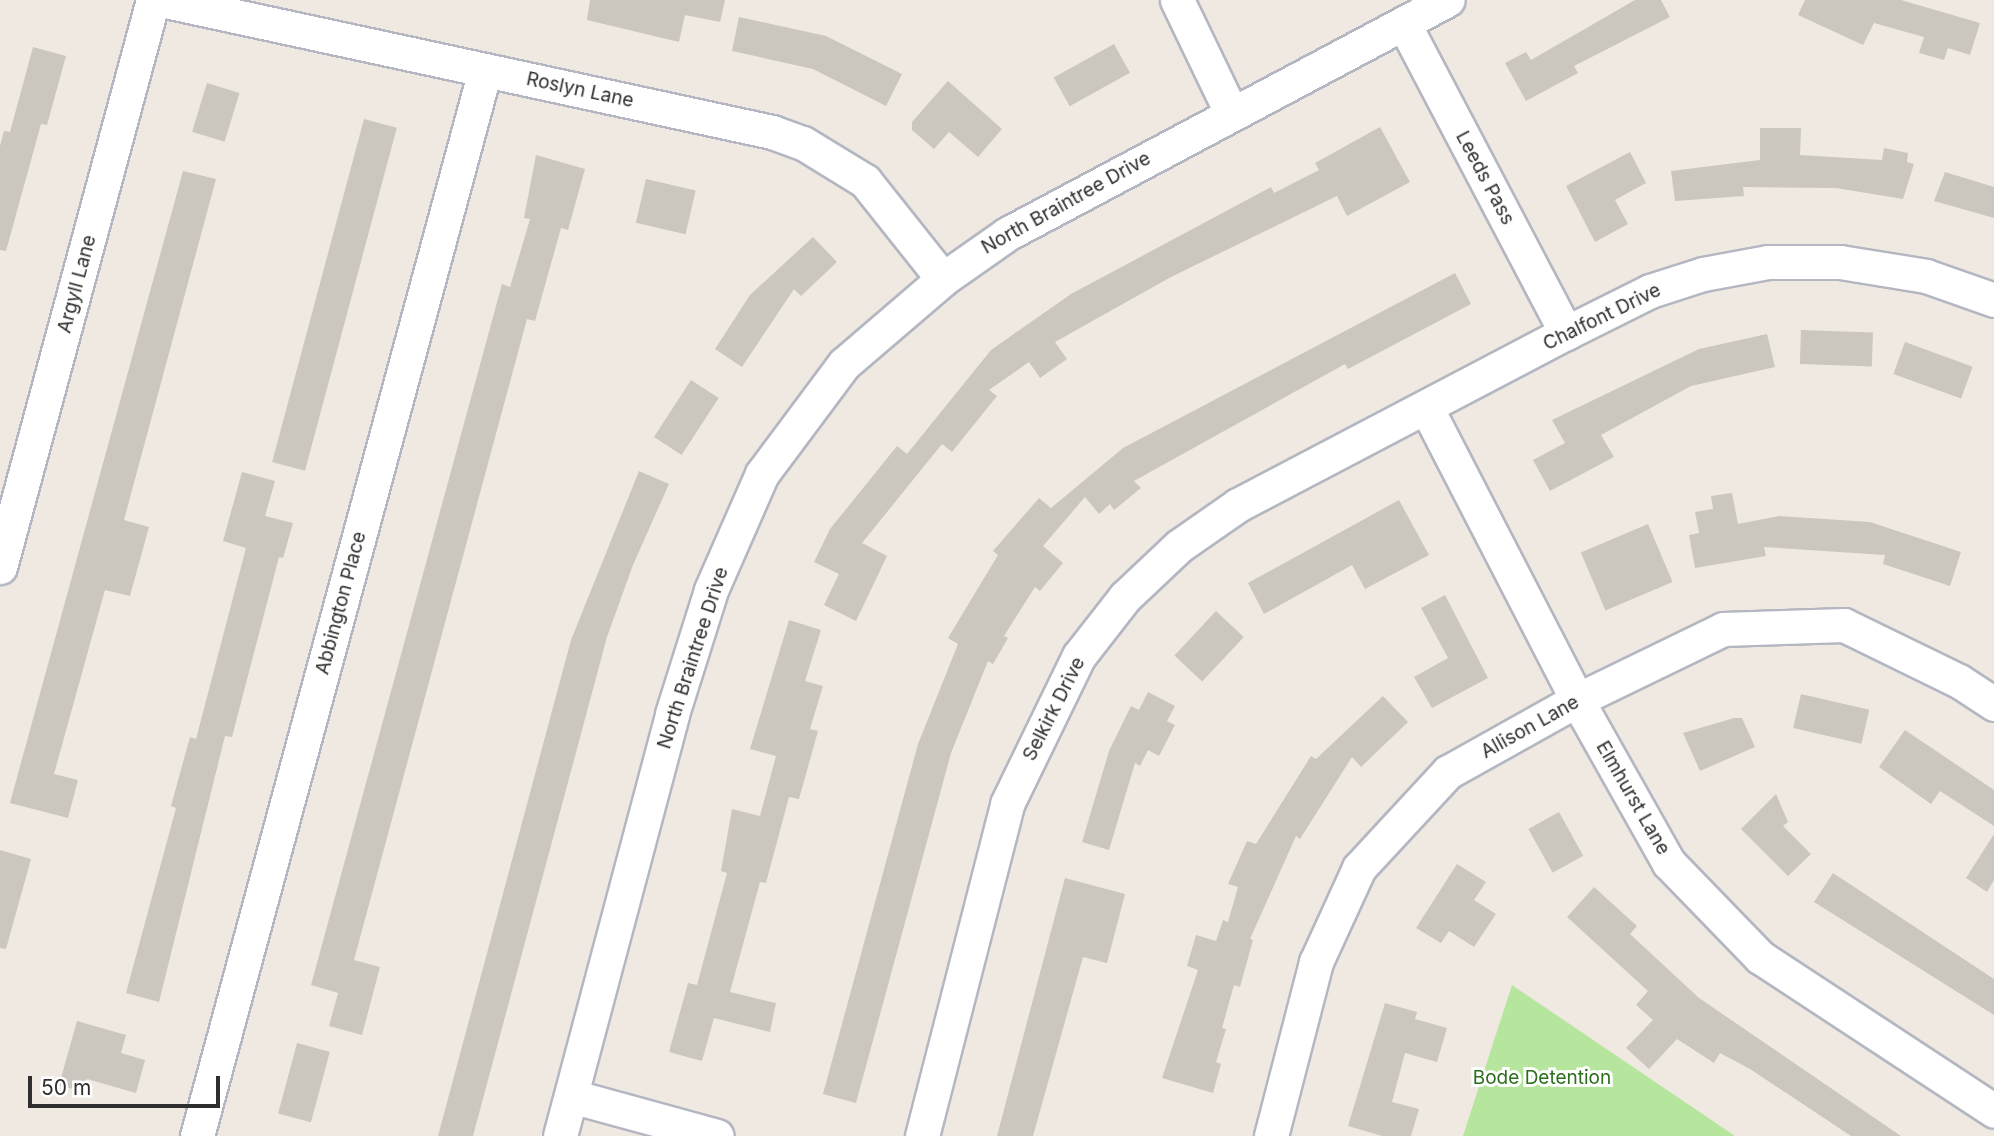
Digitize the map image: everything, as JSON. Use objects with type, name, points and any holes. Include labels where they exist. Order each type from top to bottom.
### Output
[{"type":"street","name":"Argyll Lane","points":[[0,567],[153,0]]},
{"type":"street","name":"Roslyn Lane","points":[[161,0],[485,70],[803,143],[865,181],[943,279]]},
{"type":"street","points":[[1177,0],[1231,111]]},
{"type":"street","name":"North Braintree Drive","points":[[560,1136],[672,714],[712,590],[762,474],[844,365],[943,279],[1007,234],[1231,111],[1448,0]]},
{"type":"street","name":"Leeds Pass","points":[[1404,24],[1566,333]]},
{"type":"street","name":"Abbington Place","points":[[197,1136],[485,70]]},
{"type":"street","name":"Chalfont Drive","points":[[1426,407],[1650,291],[1703,274],[1768,262],[1875,266],[1926,276],[1994,300]]},
{"type":"street","name":"Elmhurst Lane","points":[[1426,407],[1577,701],[1669,863],[1760,957],[1994,1111]]},
{"type":"street","name":"Selkirk Drive","points":[[922,1136],[1007,804],[1079,656],[1125,597],[1179,546],[1238,505],[1426,407]]},
{"type":"street","name":"Allison Lane","points":[[1270,1136],[1316,962],[1359,868],[1448,772],[1577,701],[1723,629],[1844,625],[1959,681],[1994,704]]},
{"type":"street","points":[[571,1096],[717,1136]]},
{"type":"green space","name":"Bode Detention","points":[[1512,985],[1735,1136],[1463,1136]]},
{"type":"building","points":[[590,0],[725,0],[720,22],[685,15],[679,42],[587,20]]},
{"type":"building","points":[[1635,0],[1661,0],[1670,17],[1574,66],[1578,73],[1526,101],[1505,63],[1526,52],[1531,60]]},
{"type":"building","points":[[1805,0],[1901,0],[1980,23],[1970,55],[1948,48],[1944,60],[1919,53],[1924,37],[1874,23],[1863,45],[1798,15]]},
{"type":"building","points":[[739,17],[826,36],[902,74],[886,106],[813,69],[732,51]]},
{"type":"building","points":[[1114,44],[1130,73],[1070,106],[1054,77]]},
{"type":"building","points":[[33,47],[66,56],[47,125],[41,124],[6,251],[0,250],[0,146],[4,131],[10,132]]},
{"type":"building","points":[[948,81],[1002,129],[978,157],[949,132],[934,149],[912,130],[912,122]]},
{"type":"building","points":[[207,83],[240,93],[225,142],[192,132]]},
{"type":"building","points":[[364,119],[397,128],[305,471],[272,462]]},
{"type":"building","points":[[1380,127],[1410,182],[1347,216],[1337,196],[1171,277],[1055,342],[1067,359],[1040,378],[1029,362],[989,390],[997,396],[952,452],[942,444],[862,543],[887,556],[856,621],[824,605],[839,574],[814,562],[830,529],[897,446],[907,454],[991,350],[1071,294],[1271,187],[1274,193],[1319,170],[1315,163]]},
{"type":"building","points":[[1760,128],[1801,128],[1800,155],[1882,160],[1884,148],[1908,153],[1907,162],[1914,164],[1903,199],[1836,188],[1743,187],[1744,196],[1675,201],[1671,171],[1760,160]]},
{"type":"building","points":[[1630,152],[1646,183],[1615,200],[1628,224],[1595,242],[1566,186]]},
{"type":"building","points":[[536,155],[585,169],[568,230],[561,228],[535,321],[527,319],[354,960],[380,967],[362,1035],[329,1026],[338,993],[311,985],[502,284],[510,287],[530,219],[524,218]]},
{"type":"building","points":[[183,171],[216,179],[124,520],[149,527],[130,596],[105,590],[54,774],[78,780],[68,818],[10,803]]},
{"type":"building","points":[[1945,172],[1994,187],[1994,218],[1934,201]]},
{"type":"building","points":[[646,179],[696,190],[686,234],[636,223]]},
{"type":"building","points":[[813,237],[837,262],[801,296],[794,289],[742,367],[715,349],[750,295]]},
{"type":"building","points":[[1455,273],[1471,304],[1348,369],[1345,364],[1134,481],[1141,488],[1114,510],[1110,504],[1099,514],[1085,497],[1043,546],[1063,563],[1040,591],[1035,587],[1004,636],[1008,638],[993,664],[988,661],[951,753],[856,1103],[823,1094],[918,744],[958,644],[948,638],[998,555],[993,551],[1039,498],[1051,508],[1123,448]]},
{"type":"building","points":[[1801,330],[1873,333],[1872,366],[1800,364]]},
{"type":"building","points":[[1767,334],[1775,367],[1691,386],[1601,435],[1614,457],[1550,491],[1533,460],[1565,443],[1552,420],[1699,349]]},
{"type":"building","points":[[1905,342],[1973,367],[1961,399],[1893,374]]},
{"type":"building","points":[[691,380],[719,398],[682,455],[654,437]]},
{"type":"building","points":[[639,471],[669,484],[633,565],[607,637],[473,1136],[438,1136],[571,640]]},
{"type":"building","points":[[242,472],[275,481],[265,516],[293,523],[283,558],[279,557],[232,737],[225,736],[159,1002],[126,993],[176,808],[171,806],[190,737],[196,739],[246,548],[223,541]]},
{"type":"building","points":[[1732,493],[1738,524],[1779,516],[1870,522],[1961,552],[1950,586],[1883,564],[1885,555],[1764,547],[1766,556],[1695,568],[1689,535],[1699,533],[1695,512],[1713,509],[1711,496]]},
{"type":"building","points":[[1399,500],[1429,555],[1365,589],[1352,565],[1264,614],[1248,583]]},
{"type":"building","points":[[1648,524],[1673,582],[1605,611],[1581,553]]},
{"type":"building","points":[[1445,595],[1488,678],[1432,708],[1414,677],[1448,658],[1421,608]]},
{"type":"building","points":[[1216,611],[1244,637],[1202,682],[1174,656]]},
{"type":"building","points":[[789,620],[821,630],[805,681],[823,686],[810,729],[818,731],[799,799],[789,797],[766,883],[760,882],[730,992],[776,1003],[770,1032],[714,1018],[702,1061],[669,1052],[688,983],[697,985],[727,873],[721,871],[732,809],[760,816],[776,756],[750,749]]},
{"type":"building","points":[[1148,692],[1175,706],[1167,721],[1175,725],[1159,756],[1148,750],[1140,766],[1135,763],[1109,850],[1082,842],[1109,751],[1131,706],[1139,710]]},
{"type":"building","points":[[1801,694],[1869,710],[1861,744],[1793,728]]},
{"type":"building","points":[[1383,696],[1408,722],[1361,767],[1352,757],[1300,839],[1296,836],[1250,939],[1253,940],[1240,987],[1234,985],[1222,1028],[1226,1029],[1216,1062],[1221,1064],[1213,1093],[1162,1078],[1198,970],[1187,966],[1196,935],[1216,941],[1223,920],[1228,922],[1238,887],[1228,884],[1247,841],[1256,844],[1311,756],[1316,759]]},
{"type":"building","points":[[1742,718],[1755,747],[1700,771],[1683,733]]},
{"type":"building","points":[[1905,730],[1994,790],[1994,826],[1940,791],[1931,804],[1879,767]]},
{"type":"building","points":[[1776,794],[1788,822],[1783,826],[1811,854],[1788,876],[1741,829]]},
{"type":"building","points":[[1559,812],[1583,856],[1553,873],[1528,829]]},
{"type":"building","points":[[1994,834],[1994,880],[1987,892],[1966,878]]},
{"type":"building","points":[[0,850],[31,859],[6,949],[0,948]]},
{"type":"building","points":[[1457,864],[1486,882],[1474,900],[1496,914],[1474,947],[1449,931],[1441,943],[1416,928]]},
{"type":"building","points":[[1833,873],[1994,979],[1994,1015],[1814,902]]},
{"type":"building","points":[[1065,878],[1125,894],[1107,963],[1083,957],[1033,1136],[997,1136]]},
{"type":"building","points":[[1594,887],[1637,926],[1630,934],[1699,998],[1901,1136],[1851,1136],[1750,1069],[1720,1053],[1714,1063],[1677,1039],[1649,1069],[1626,1048],[1653,1020],[1636,1005],[1648,991],[1567,917]]},
{"type":"building","points":[[1385,1003],[1417,1012],[1415,1019],[1447,1028],[1437,1062],[1405,1053],[1392,1102],[1419,1109],[1411,1136],[1382,1136],[1348,1126]]},
{"type":"building","points":[[77,1021],[126,1035],[121,1053],[145,1060],[136,1093],[87,1079],[83,1092],[59,1085]]},
{"type":"building","points":[[297,1043],[330,1052],[311,1122],[278,1114]]}]
